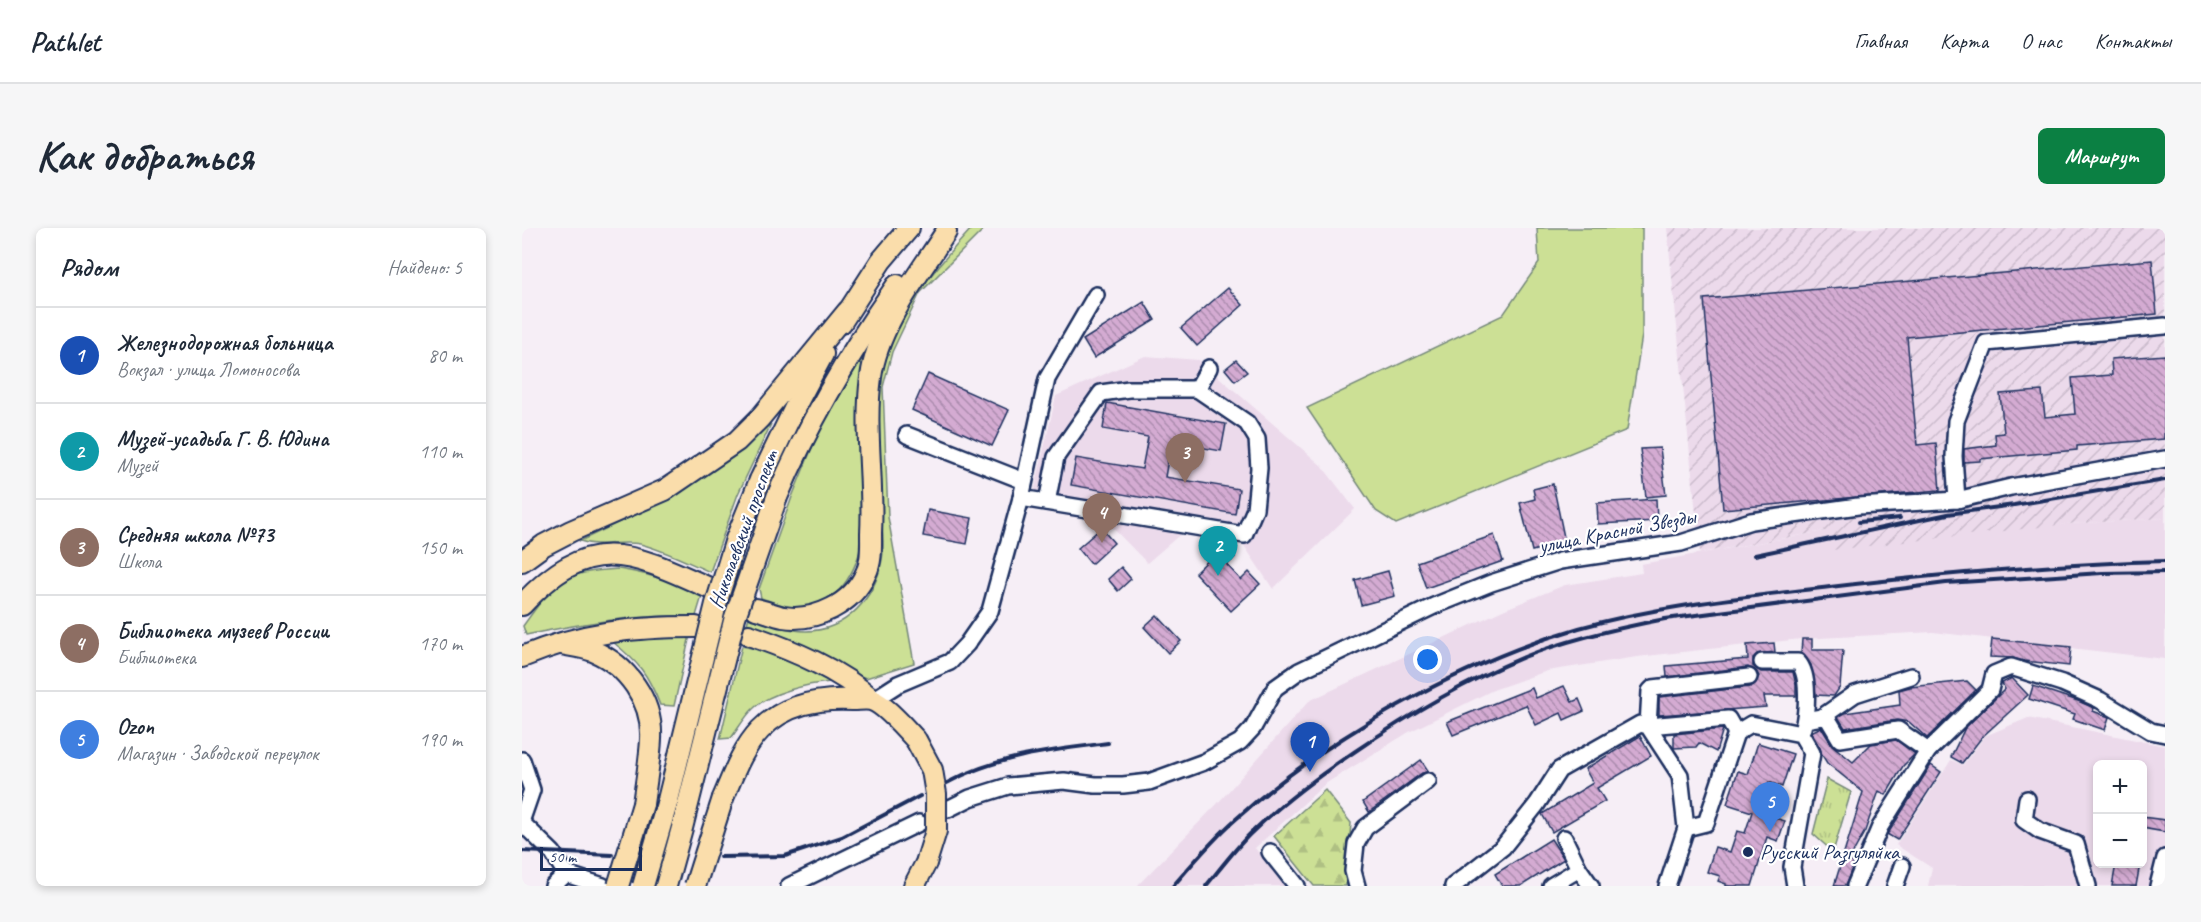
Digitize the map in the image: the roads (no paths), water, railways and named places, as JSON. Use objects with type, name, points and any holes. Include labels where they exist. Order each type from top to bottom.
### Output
[{"type":"main road","name":"Николаевский проспект","points":[[643,886],[670,789],[716,604],[736,539],[760,480],[798,401],[847,312],[881,261],[909,228]]},
{"type":"main road","name":"Николаевский проспект","points":[[666,886],[735,617],[777,497],[795,454],[845,362],[899,283],[948,230]]},
{"type":"main road","points":[[756,609],[784,617],[808,617],[827,611],[847,599],[858,588],[867,572],[870,557],[872,507],[869,411],[871,377],[877,350],[895,311],[948,230]]},
{"type":"main road","points":[[522,561],[544,545],[571,531],[665,490],[737,441],[760,418],[847,312]]},
{"type":"main road","points":[[522,605],[551,577],[579,561],[600,556],[621,556],[647,561],[707,587]]},
{"type":"main road","points":[[529,654],[547,646],[599,632],[647,627],[696,627]]},
{"type":"main road","points":[[749,635],[802,656],[861,689],[901,723],[916,740],[932,770],[936,794],[936,831],[926,863],[914,886]]},
{"type":"main road","points":[[561,644],[593,651],[620,667],[637,686],[649,717],[651,737],[643,804],[618,886]]},
{"type":"main road","points":[[694,886],[723,798],[740,758],[760,731],[783,711],[802,704],[829,700],[873,700]]},
{"type":"street","points":[[873,700],[898,684],[950,662],[967,644],[990,611],[1021,498],[1047,379],[1096,295]]},
{"type":"street","points":[[1957,500],[1954,456],[1956,422],[1986,343],[2165,326]]},
{"type":"street","points":[[1197,389],[1209,368]]},
{"type":"street","points":[[1021,498],[1244,535],[1255,508],[1259,468],[1257,439],[1247,423],[1197,389],[1130,389],[1101,393],[1056,457],[1047,502]]},
{"type":"street","points":[[907,435],[1024,482]]},
{"type":"street","name":"улица Красной Звезды","points":[[948,809],[970,798],[1008,786],[1064,781],[1095,785],[1149,782],[1204,762],[1240,742],[1253,729],[1275,688],[1299,671],[1434,606],[1491,583],[1560,561],[1681,543],[1751,521],[1858,506],[1957,500],[2011,487],[2165,459]]},
{"type":"street","points":[[1762,662],[1798,662],[1804,669],[1806,705],[1803,727],[1812,753],[1792,867],[1795,886]]},
{"type":"street","points":[[1855,886],[1880,827],[1928,751],[1990,690],[1994,674],[2011,668],[2062,683],[2100,700],[2151,731],[2165,734]]},
{"type":"street","points":[[1686,828],[1706,823],[1736,733],[1751,724],[1803,727],[1855,694],[1911,676]]},
{"type":"street","points":[[1667,886],[1686,828],[1680,775],[1648,726],[1650,690],[1656,687],[1749,677]]},
{"type":"street","points":[[1822,717],[1828,719],[1840,739],[1898,730],[1928,751]]},
{"type":"street","points":[[1453,886],[1503,847],[1560,770],[1640,724],[1648,726],[1728,719],[1736,733]]},
{"type":"street","points":[[522,760],[532,790],[522,821],[553,853],[567,874],[603,886]]},
{"type":"street","points":[[1357,886],[1353,871],[1356,844],[1365,828],[1428,781]]},
{"type":"street","points":[[2027,798],[2024,820],[2040,831],[2076,844],[2088,886]]},
{"type":"street","points":[[789,886],[919,823]]},
{"type":"street","points":[[1564,838],[1591,886]]},
{"type":"street","points":[[1270,852],[1297,886]]},
{"type":"street","points":[[2158,886],[2165,858]]},
{"type":"street","points":[[1894,886],[1902,866]]},
{"type":"street","points":[[1551,886],[1579,868]]},
{"type":"street","points":[[553,886],[567,874]]},
{"type":"railway","points":[[1755,555],[1948,514],[2165,480]]},
{"type":"railway","points":[[1859,522],[1900,518]]},
{"type":"railway","points":[[1173,886],[1203,851],[1272,789],[1354,731],[1443,682],[1534,643],[1579,628],[1641,613],[1735,598],[1872,582],[2039,567],[2165,561]]},
{"type":"railway","points":[[1206,886],[1250,834],[1300,791],[1340,761],[1458,688],[1524,657],[1576,639],[1665,619],[1946,583],[2102,573],[2165,572]]},
{"type":"railway","points":[[947,783],[1005,760],[1108,743]]},
{"type":"railway","points":[[720,857],[785,856],[842,837],[920,796]]},
{"type":"railway","points":[[522,851],[612,855]]},
{"type":"place","name":"Средняя школа №73","points":[[1185,483]]},
{"type":"place","name":"Библиотека музеев России","points":[[1102,543]]},
{"type":"place","name":"Музей-усадьба Г. В. Юдина","points":[[1218,576]]},
{"type":"place","name":"Железнодорожная больница","points":[[1310,772]]},
{"type":"place","name":"Ozon","points":[[1770,832]]},
{"type":"place","name":"Русский Разгуляйка","points":[[1748,852]]}]
